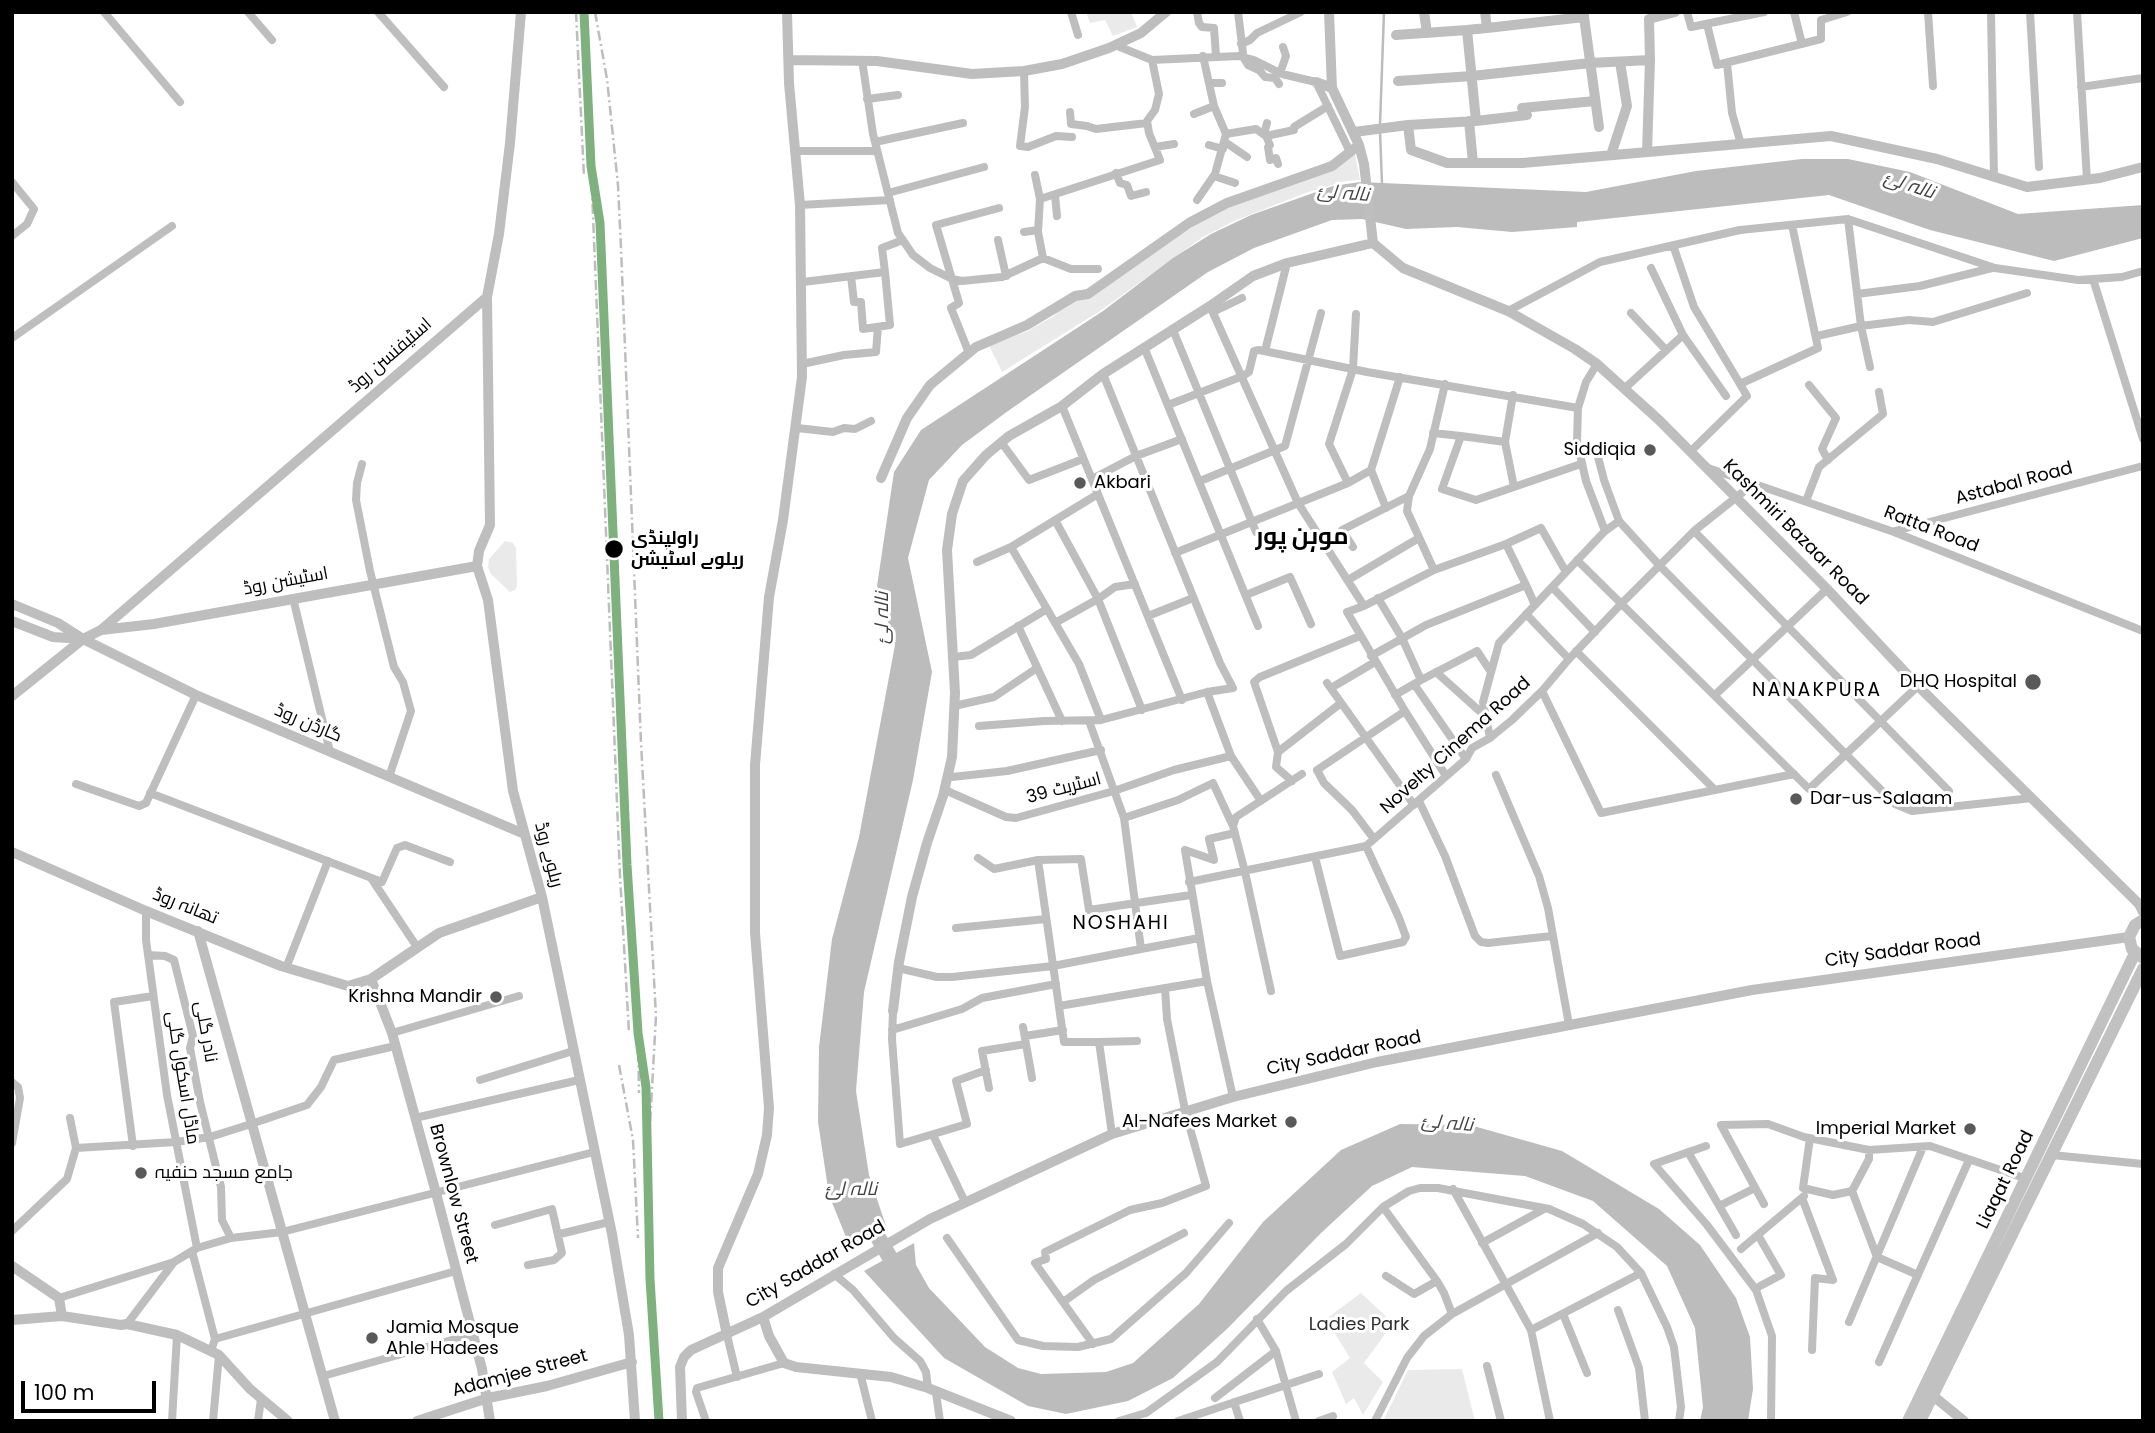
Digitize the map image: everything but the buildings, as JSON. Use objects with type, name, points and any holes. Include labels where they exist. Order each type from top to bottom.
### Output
[{"type":"main road","points":[[2139,956],[2129,937],[2135,925],[2143,920]]},
{"type":"main road","name":"Liaqat Road","points":[[1908,1421],[2139,956]]},
{"type":"main road","name":"Liaqat Road","points":[[1920,1421],[2143,970]]},
{"type":"street","points":[[104,12],[180,102]]},
{"type":"street","points":[[248,12],[272,40]]},
{"type":"street","points":[[378,12],[444,87]]},
{"type":"street","points":[[477,566],[479,551],[490,525],[487,297],[499,233],[521,12]]},
{"type":"street","points":[[737,1377],[718,1292],[718,1268],[758,1174],[767,1135],[769,1082],[758,997],[754,933],[755,765],[769,597],[797,428],[802,364],[800,205],[789,83],[787,12]]},
{"type":"street","points":[[1071,12],[1078,35]]},
{"type":"street","points":[[1197,12],[1202,27],[1214,28],[1216,56]]},
{"type":"street","points":[[1238,12],[1243,53],[1241,57]]},
{"type":"street","points":[[1241,44],[1257,33],[1301,12]]},
{"type":"street","points":[[1329,12],[1332,88],[1353,132],[1354,148]]},
{"type":"street","points":[[1424,12],[1427,33]]},
{"type":"street","points":[[1485,12],[1487,28]]},
{"type":"street","points":[[1647,152],[1649,15],[1675,12]]},
{"type":"street","points":[[1687,12],[1690,27],[1764,12]]},
{"type":"street","points":[[1794,12],[1802,44]]},
{"type":"street","points":[[1707,24],[1717,65],[1821,38],[1821,20],[1845,12]]},
{"type":"street","points":[[1928,12],[1933,86]]},
{"type":"street","points":[[1991,12],[1994,177]]},
{"type":"street","points":[[2030,12],[2039,167]]},
{"type":"street","points":[[2077,12],[2087,180]]},
{"type":"street","points":[[789,61],[862,60],[972,74],[1024,71],[1062,64],[1115,45],[1141,33],[1165,13]]},
{"type":"street","points":[[1396,35],[1487,28],[1584,15],[1599,127]]},
{"type":"street","points":[[1468,30],[1474,163]]},
{"type":"street","points":[[1115,45],[1153,60],[1241,57],[1254,60],[1280,73],[1332,88]]},
{"type":"street","points":[[1280,73],[1286,56],[1283,47]]},
{"type":"street","points":[[1203,57],[1225,142],[1247,157]]},
{"type":"street","points":[[1241,57],[1265,77],[1275,78],[1279,84]]},
{"type":"street","points":[[862,60],[876,146],[898,233],[913,254],[930,268],[962,281],[1006,275],[1043,258],[1071,269],[1098,269]]},
{"type":"street","points":[[1147,123],[1155,110],[1159,94],[1153,60]]},
{"type":"street","points":[[1398,81],[1590,63],[1650,61]]},
{"type":"street","points":[[1611,155],[1627,106],[1620,62]]},
{"type":"street","points":[[1727,63],[1732,113],[1741,144]]},
{"type":"street","points":[[1024,71],[1025,107],[1020,146],[1028,147],[1056,136],[1072,138]]},
{"type":"street","points":[[2081,87],[2143,78]]},
{"type":"street","points":[[1212,309],[1253,276],[1287,263],[1373,243],[1364,164],[1316,82]]},
{"type":"street","points":[[1210,83],[1222,83]]},
{"type":"street","points":[[867,99],[898,95]]},
{"type":"street","points":[[1353,132],[1472,121],[1595,101]]},
{"type":"street","points":[[1194,114],[1214,106]]},
{"type":"street","points":[[1265,135],[1294,130],[1293,127],[1328,106]]},
{"type":"street","points":[[1070,112],[1071,124],[1096,130],[1147,123]]},
{"type":"street","points":[[795,151],[876,146],[963,123]]},
{"type":"street","points":[[1040,199],[1160,160],[1147,123]]},
{"type":"street","points":[[1265,135],[1267,123]]},
{"type":"street","points":[[1404,126],[1410,150],[1447,163],[1522,163],[1830,136],[1937,159],[2026,187],[2087,180],[2143,167]]},
{"type":"street","points":[[1209,145],[1225,142],[1256,129],[1265,135],[1270,145],[1270,160],[1276,158],[1278,164]]},
{"type":"street","points":[[1197,200],[1210,178],[1225,142]]},
{"type":"street","points":[[1155,147],[1174,144]]},
{"type":"street","points":[[881,478],[907,418],[930,385],[976,347],[1027,325],[1075,296],[1088,295],[1189,223],[1227,203],[1332,166],[1354,148]]},
{"type":"street","points":[[800,205],[889,197],[984,167]]},
{"type":"street","points":[[1116,173],[1120,183],[1127,185],[1131,196],[1146,192]]},
{"type":"street","points":[[1035,175],[1040,199],[1038,230],[1043,258]]},
{"type":"street","points":[[1210,178],[1235,183]]},
{"type":"street","points":[[12,182],[34,209],[27,224],[12,236]]},
{"type":"street","points":[[1055,195],[1057,216]]},
{"type":"street","points":[[969,353],[951,308],[959,303],[936,225],[999,208]]},
{"type":"street","points":[[1848,219],[1861,326],[1870,367]]},
{"type":"street","points":[[1508,312],[1600,262],[1740,230],[1848,219],[1995,268],[2078,280],[2143,271]]},
{"type":"street","points":[[1741,384],[1818,348],[1792,225]]},
{"type":"street","points":[[12,338],[172,226]]},
{"type":"street","points":[[1024,232],[1038,230]]},
{"type":"street","points":[[851,276],[854,302],[861,302],[863,329],[890,325],[883,248],[903,240]]},
{"type":"street","points":[[998,240],[1006,275]]},
{"type":"street","name":"Kashmiri Bazaar Road","points":[[1373,243],[1403,268],[1508,312],[1575,349],[1597,365],[1690,452],[1828,589],[1918,686],[2139,904],[2143,912]]},
{"type":"street","points":[[1673,245],[1694,307],[1747,396],[1690,452]]},
{"type":"street","points":[[1265,351],[1287,263]]},
{"type":"street","points":[[1651,268],[1683,335],[1726,396]]},
{"type":"street","points":[[1857,294],[1920,286],[1995,268]]},
{"type":"street","points":[[803,282],[885,272]]},
{"type":"street","points":[[2093,279],[2143,439]]},
{"type":"street","points":[[1817,336],[1861,326],[1909,320],[1933,322],[2027,293]]},
{"type":"street","name":"اسٹیفنسن روڈ","points":[[101,630],[487,297]]},
{"type":"street","points":[[986,1070],[956,1081],[967,1124],[900,1144],[892,1030],[898,968],[912,897],[952,757],[953,657],[947,550],[952,514],[963,481],[1001,442],[1062,406],[1144,347],[1212,309],[1242,298]]},
{"type":"street","points":[[1212,309],[1298,503],[1364,606]]},
{"type":"street","points":[[1200,481],[1285,446],[1321,313]]},
{"type":"street","points":[[1348,482],[1329,444],[1353,369],[1356,313]]},
{"type":"street","points":[[1631,313],[1665,350]]},
{"type":"street","points":[[802,364],[844,355],[876,352],[878,327]]},
{"type":"street","points":[[1173,330],[1256,533]]},
{"type":"street","points":[[1623,389],[1683,335]]},
{"type":"street","points":[[1144,347],[1258,626]]},
{"type":"street","points":[[1168,405],[1243,376],[1249,372],[1254,351],[1265,351],[1578,408]]},
{"type":"street","points":[[1597,365],[1586,382],[1578,408],[1577,441],[1581,464],[1605,531]]},
{"type":"street","points":[[979,726],[1101,720],[1233,688],[1193,598],[1103,374]]},
{"type":"street","points":[[1386,508],[1371,470],[1400,377]]},
{"type":"street","points":[[1434,570],[1407,511],[1409,496],[1430,449],[1445,384]]},
{"type":"street","points":[[1809,385],[1836,418],[1822,449],[1828,460]]},
{"type":"street","points":[[1806,501],[1819,467],[1883,414],[1879,392]]},
{"type":"street","points":[[1513,395],[1505,442],[1514,487]]},
{"type":"street","points":[[1062,406],[1182,700]]},
{"type":"street","points":[[797,428],[834,432],[844,428],[855,429],[871,421]]},
{"type":"street","points":[[1433,433],[1505,442]]},
{"type":"street","points":[[1461,436],[1442,489],[1476,500],[1581,464]]},
{"type":"street","points":[[1092,479],[1136,456],[1182,439]]},
{"type":"street","points":[[1001,442],[1029,480],[1083,459]]},
{"type":"street","points":[[1597,453],[1619,521],[1751,660],[1895,804],[1912,811],[2032,798]]},
{"type":"street","points":[[362,464],[356,500],[372,583],[394,667],[403,682],[411,711],[389,777]]},
{"type":"street","name":"Astabal Road","points":[[1894,532],[2143,466]]},
{"type":"street","name":"Ratta Road","points":[[1705,467],[1894,532],[2143,631]]},
{"type":"street","points":[[1175,553],[1371,470]]},
{"type":"street","name":"Novelty Cinema Road","points":[[1189,882],[1366,846],[1466,759],[1472,748],[1490,738],[1542,691],[1576,651],[1694,531],[1753,484]]},
{"type":"street","points":[[977,562],[1011,547],[1098,494]]},
{"type":"street","points":[[1353,547],[1342,530],[1409,496]]},
{"type":"street","points":[[1055,520],[1098,599],[1142,710]]},
{"type":"street","points":[[1490,738],[1483,702],[1499,643],[1605,531],[1619,521]]},
{"type":"street","points":[[1446,776],[1347,612],[1434,570],[1506,544],[1541,528],[1566,572]]},
{"type":"street","points":[[1694,531],[1949,791]]},
{"type":"street","points":[[1348,580],[1419,538]]},
{"type":"street","points":[[1506,544],[1535,605]]},
{"type":"street","points":[[1011,547],[1079,664],[1101,720]]},
{"type":"street","points":[[1577,560],[1809,789],[1918,686]]},
{"type":"street","name":"اسٹیشن روڈ","points":[[101,630],[154,624],[477,566]]},
{"type":"street","name":"ریلوے روڈ","points":[[477,566],[488,600],[513,791],[542,897],[609,1222],[632,1362],[635,1421]]},
{"type":"street","points":[[1246,595],[1290,577],[1311,624]]},
{"type":"street","points":[[1055,623],[1115,587],[1135,584]]},
{"type":"street","points":[[1526,585],[1426,625],[1329,685],[1416,803],[1445,856],[1475,936],[1481,942],[1488,943],[1552,936]]},
{"type":"street","points":[[1552,587],[1595,632]]},
{"type":"street","points":[[1715,695],[1828,589]]},
{"type":"street","points":[[293,598],[330,752]]},
{"type":"street","points":[[1148,616],[1193,598]]},
{"type":"street","points":[[1378,598],[1402,638],[1418,682],[1466,759]]},
{"type":"street","name":"گارڈن روڈ","points":[[12,604],[58,624],[82,639],[196,695],[523,833]]},
{"type":"street","points":[[953,657],[971,655],[1047,609]]},
{"type":"street","points":[[1526,614],[1569,659]]},
{"type":"street","points":[[12,621],[53,637],[82,639]]},
{"type":"street","points":[[1018,626],[1062,721]]},
{"type":"street","points":[[12,696],[82,639],[101,630]]},
{"type":"street","points":[[1292,780],[1276,767],[1278,752],[1254,682],[1360,636]]},
{"type":"street","points":[[1395,695],[1477,651],[1491,672]]},
{"type":"street","points":[[1576,651],[1715,790]]},
{"type":"street","points":[[954,706],[994,697],[1037,668]]},
{"type":"street","points":[[1436,672],[1484,715]]},
{"type":"street","points":[[1542,691],[1601,813],[1794,774]]},
{"type":"street","points":[[1208,692],[1231,756],[1261,801]]},
{"type":"street","points":[[76,784],[139,806],[146,803],[196,695]]},
{"type":"street","points":[[1278,752],[1341,703]]},
{"type":"street","points":[[1374,839],[1352,810],[1324,783],[1317,770],[1405,711]]},
{"type":"street","points":[[1089,721],[1124,818],[1141,949]]},
{"type":"street","points":[[952,777],[1007,771],[1101,750]]},
{"type":"street","name":"اسٹریٹ 39","points":[[944,790],[1011,818],[1231,756]]},
{"type":"street","points":[[1234,830],[1236,817],[1301,774]]},
{"type":"street","points":[[1496,775],[1539,876],[1548,908],[1569,1025]]},
{"type":"street","points":[[1124,818],[1178,800],[1213,782],[1234,830],[1271,991]]},
{"type":"street","points":[[150,793],[382,881],[397,848],[405,845],[450,862]]},
{"type":"street","points":[[1233,1097],[1207,981],[1185,850],[1214,860],[1209,839],[1234,830]]},
{"type":"street","points":[[1315,857],[1340,956],[1403,942],[1406,937],[1399,918],[1366,846]]},
{"type":"street","name":"تھانہ روڈ","points":[[12,852],[286,968],[348,986],[372,979]]},
{"type":"street","points":[[978,858],[994,869],[1038,860],[1081,859],[1089,910],[1191,895]]},
{"type":"street","points":[[1038,860],[1064,1042],[1137,1041]]},
{"type":"street","points":[[286,968],[328,861]]},
{"type":"street","points":[[371,878],[417,947]]},
{"type":"street","points":[[372,979],[439,933],[542,897]]},
{"type":"street","name":"ماڈل اسکول گلی","points":[[146,911],[148,955],[167,1095],[194,1250],[215,1339]]},
{"type":"street","points":[[956,928],[1046,919]]},
{"type":"street","points":[[198,931],[335,1421]]},
{"type":"street","name":"City Saddar Road","points":[[682,1421],[680,1367],[691,1350],[763,1317],[930,1219],[1112,1133],[1233,1097],[1377,1062],[1752,990],[2129,937]]},
{"type":"street","points":[[898,968],[945,977],[1053,966],[1199,938]]},
{"type":"street","name":"نادر گلی","points":[[148,955],[165,956],[174,960],[193,1036],[190,1048],[210,1137]]},
{"type":"street","name":"Brownlow Street","points":[[372,979],[392,1033],[436,1193],[473,1334],[488,1398],[490,1421]]},
{"type":"street","points":[[1059,1006],[1207,981]]},
{"type":"street","points":[[892,1030],[962,1009],[982,998],[1056,984]]},
{"type":"street","points":[[1093,1344],[1035,1263],[1046,1259],[1045,1252],[1130,1210],[1161,1203],[1206,1186],[1185,1110],[1167,1019],[1165,988]]},
{"type":"street","points":[[133,1146],[114,1002],[153,996]]},
{"type":"street","points":[[392,1033],[519,996]]},
{"type":"street","points":[[989,1088],[982,1051],[1025,1036],[1063,1030]]},
{"type":"street","points":[[1025,1036],[1032,1079]]},
{"type":"street","points":[[1099,1042],[1112,1133]]},
{"type":"street","points":[[76,1148],[176,1142],[210,1137],[251,1124],[307,1105],[321,1087],[334,1060],[395,1046]]},
{"type":"street","points":[[480,1080],[573,1051]]},
{"type":"street","points":[[415,1118],[579,1080]]},
{"type":"street","points":[[12,1082],[18,1087],[20,1098],[12,1143]]},
{"type":"street","points":[[12,1231],[66,1179],[76,1148],[70,1118]]},
{"type":"street","points":[[1764,1204],[1721,1125],[1768,1124],[1810,1138],[1868,1150],[1930,1146],[2026,1179]]},
{"type":"street","points":[[933,1135],[965,1202]]},
{"type":"street","points":[[210,1137],[222,1194],[222,1220],[231,1238]]},
{"type":"street","points":[[1810,1138],[1803,1188],[1833,1195],[1852,1191]]},
{"type":"street","points":[[1706,1146],[1654,1164],[1707,1225],[1756,1290],[1772,1336],[1771,1421]]},
{"type":"street","points":[[1849,1322],[1923,1147]]},
{"type":"street","points":[[1868,1150],[1869,1159],[1852,1191],[1877,1258],[1918,1275]]},
{"type":"street","points":[[59,1298],[174,1262],[194,1250],[231,1238],[282,1231],[594,1152]]},
{"type":"street","points":[[1688,1152],[1736,1235]]},
{"type":"street","points":[[2052,1156],[2143,1164]]},
{"type":"street","points":[[1879,1362],[1969,1160]]},
{"type":"street","points":[[1119,1421],[1154,1408],[1217,1362],[1286,1291],[1346,1244],[1383,1207],[1409,1191],[1420,1188],[1453,1189],[1544,1209],[1583,1224],[1617,1247],[1642,1273],[1667,1327],[1674,1347],[1681,1407],[1679,1421]]},
{"type":"street","points":[[1719,1206],[1755,1188]]},
{"type":"street","points":[[1453,1189],[1531,1330],[1550,1421]]},
{"type":"street","points":[[1741,1250],[1812,1190]]},
{"type":"street","points":[[1802,1198],[1833,1280],[1815,1278],[1812,1350]]},
{"type":"street","points":[[1383,1207],[1437,1281],[1452,1314]]},
{"type":"street","points":[[495,1225],[550,1208],[560,1234],[562,1253],[554,1260],[528,1265]]},
{"type":"street","points":[[1482,1243],[1544,1209]]},
{"type":"street","points":[[560,1234],[609,1222]]},
{"type":"street","points":[[947,1238],[1018,1340],[1042,1346],[1077,1347],[1111,1339],[1186,1273],[1229,1223]]},
{"type":"street","points":[[1063,1302],[1094,1280],[1184,1233]]},
{"type":"street","points":[[1375,1421],[1407,1358],[1424,1336],[1452,1314],[1598,1233]]},
{"type":"street","points":[[1758,1235],[1781,1275],[1760,1286]]},
{"type":"street","points":[[127,1324],[174,1262]]},
{"type":"street","points":[[12,1266],[59,1298],[62,1317]]},
{"type":"street","points":[[213,1421],[215,1339],[456,1271]]},
{"type":"street","points":[[1531,1330],[1642,1273]]},
{"type":"street","points":[[834,1275],[853,1290],[894,1338],[920,1361],[926,1372],[940,1421]]},
{"type":"street","points":[[1386,1276],[1414,1294],[1437,1281]]},
{"type":"street","points":[[1618,1310],[1639,1368],[1645,1421]]},
{"type":"street","points":[[1563,1314],[1587,1373]]},
{"type":"street","points":[[12,1320],[62,1317],[127,1324],[177,1335],[215,1353],[261,1399],[288,1421]]},
{"type":"street","points":[[763,1317],[769,1336],[785,1363]]},
{"type":"street","points":[[1257,1319],[1276,1351],[1296,1421]]},
{"type":"street","points":[[323,1376],[473,1334]]},
{"type":"street","points":[[172,1421],[177,1335]]},
{"type":"street","points":[[1214,1398],[1276,1351]]},
{"type":"street","name":"Adamjee Street","points":[[417,1421],[488,1398],[547,1386],[632,1362]]},
{"type":"street","points":[[706,1421],[695,1390],[785,1363],[796,1367],[881,1374],[932,1390],[1012,1421]]},
{"type":"street","points":[[1487,1366],[1501,1421]]},
{"type":"street","points":[[860,1373],[872,1421]]},
{"type":"street","points":[[1179,1421],[1319,1374]]},
{"type":"street","points":[[1932,1395],[1964,1421]]},
{"type":"street","points":[[258,1421],[261,1399]]},
{"type":"street","points":[[1234,1402],[1240,1421]]},
{"type":"street","points":[[1319,1421],[1333,1416]]},
{"type":"street","points":[[1133,1418],[1142,1421]]},
{"type":"green space","points":[[1086,12],[1131,12],[1137,27],[1113,36],[1105,20],[1090,23]]},
{"type":"green space","points":[[1355,154],[1360,180],[1346,181],[1308,192],[1234,221],[1203,237],[1100,311],[1002,372],[989,345],[1028,331],[1054,316],[1060,309],[1225,207]]},
{"type":"green space","points":[[505,541],[513,543],[516,548],[517,586],[510,592],[491,574],[488,567],[489,559]]},
{"type":"green space","name":"Ladies Park","points":[[1361,1293],[1393,1323],[1364,1363],[1383,1382],[1363,1415],[1354,1398],[1346,1404],[1332,1372],[1350,1358],[1326,1319]]},
{"type":"green space","points":[[1462,1369],[1475,1421],[1383,1421],[1408,1370]]},
{"type":"water","points":[[1802,159],[1848,159],[1910,172],[2018,214],[2143,205],[2143,238],[2054,261],[1930,230],[1829,195],[1577,222],[1577,227],[1512,232],[1457,227],[1406,229],[1362,219],[1332,220],[1254,248],[1208,272],[962,445],[929,480],[908,558],[932,672],[913,780],[864,992],[856,1091],[869,1175],[887,1229],[850,1247],[829,1195],[818,1122],[819,1047],[832,939],[859,837],[895,645],[877,586],[894,472],[921,430],[1103,311],[1173,258],[1211,234],[1251,215],[1333,186],[1360,182],[1586,192],[1696,171]]},
{"type":"water","points":[[1400,1124],[1470,1125],[1562,1151],[1659,1209],[1700,1245],[1736,1298],[1750,1337],[1753,1389],[1748,1421],[1700,1421],[1703,1407],[1695,1328],[1667,1266],[1593,1201],[1525,1176],[1412,1167],[1372,1186],[1321,1233],[1228,1328],[1173,1378],[1128,1401],[1066,1414],[1028,1406],[944,1358],[864,1271],[914,1243],[916,1265],[929,1288],[985,1347],[1018,1368],[1041,1374],[1106,1372],[1133,1363],[1199,1304],[1263,1222],[1341,1150]]},
{"type":"waterway","points":[[1380,124],[1384,12]]},
{"type":"waterway","points":[[1380,131],[1382,184]]},
{"type":"waterway","name":"نالہ لئ","points":[[868,1216],[899,1273]]},
{"type":"railway","points":[[576,12],[584,177]]},
{"type":"railway","points":[[595,12],[607,79],[618,185],[621,248],[641,743],[656,1016],[648,1161]]},
{"type":"railway","points":[[591,166],[620,876],[629,1033]]},
{"type":"railway","points":[[638,1033],[639,1093]]},
{"type":"railway","points":[[619,1065],[633,1140],[638,1238]]},
{"type":"transit line","points":[[584,12],[591,166],[600,223],[627,865],[638,1033],[646,1087],[650,1279],[659,1421]]},
{"type":"place","name":"Siddiqia","points":[[1650,450]]},
{"type":"place","name":"Akbari","points":[[1080,483]]},
{"type":"place","name":"راولپنڈی ریلوے اسٹیشن","points":[[614,549]]},
{"type":"place","name":"DHQ Hospital","points":[[2033,682]]},
{"type":"place","name":"Dar-us-Salaam","points":[[1796,799]]},
{"type":"place","name":"Krishna Mandir","points":[[496,997]]},
{"type":"place","name":"Al-Nafees Market","points":[[1291,1122]]},
{"type":"place","name":"Imperial Market","points":[[1970,1129]]},
{"type":"place","name":"جامع مسجد حنفیہ","points":[[141,1173]]},
{"type":"place","name":"Jamia Mosque Ahle Hadees","points":[[372,1338]]},
{"type":"district","name":"موہن پور","points":[[1302,538]]},
{"type":"district","name":"NANAKPURA","points":[[1817,691]]},
{"type":"district","name":"NOSHAHI","points":[[1121,924]]}]
